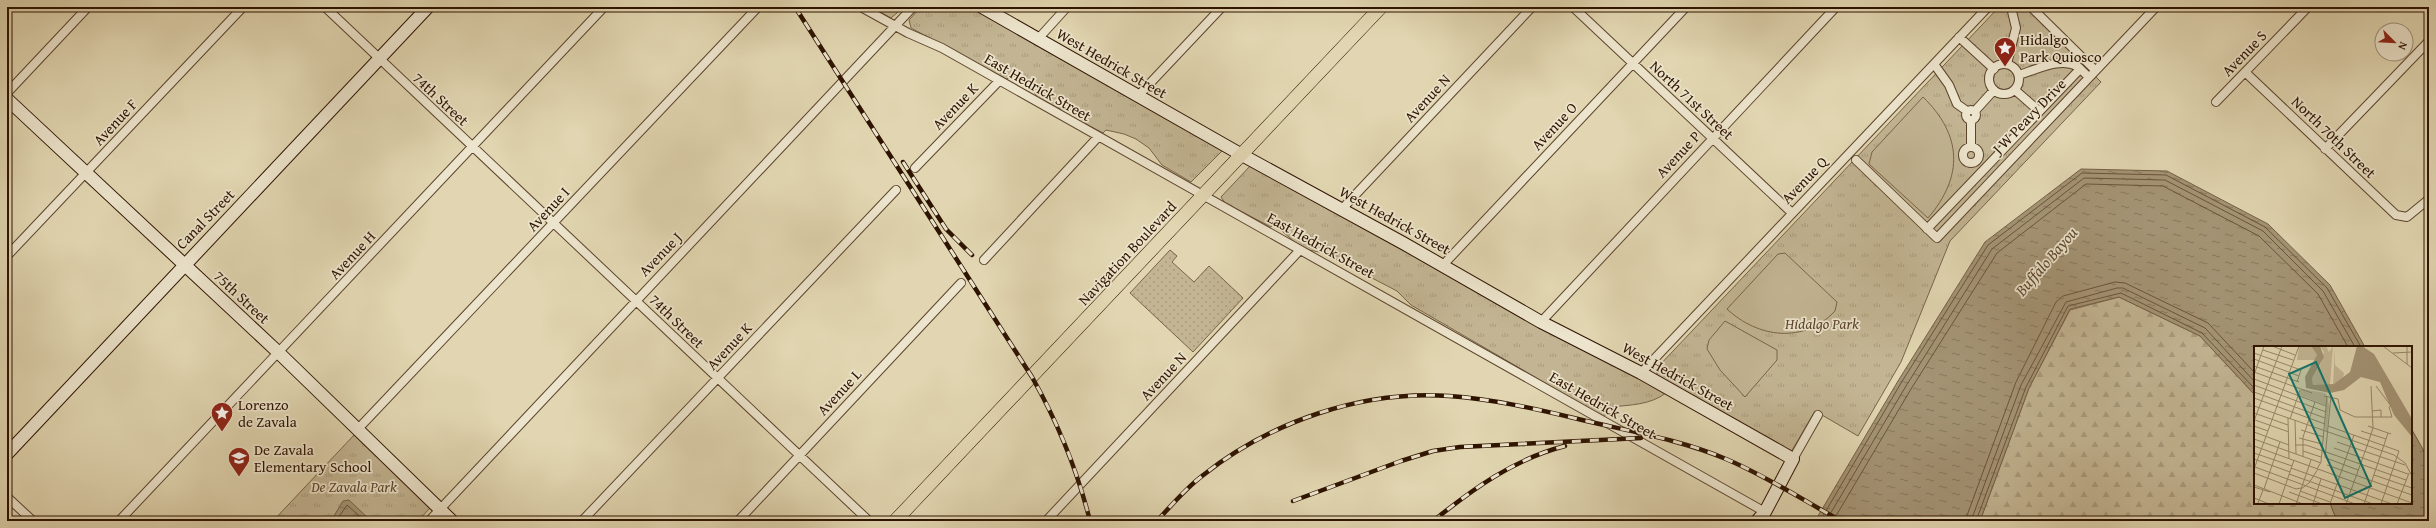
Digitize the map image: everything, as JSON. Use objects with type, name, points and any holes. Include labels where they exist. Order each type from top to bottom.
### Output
[{"type":"main road","name":"Navigation Boulevard","points":[[896,521],[1381,7]]},
{"type":"street","points":[[7,93],[88,7]]},
{"type":"street","name":"Avenue F","points":[[7,256],[243,7]]},
{"type":"street","name":"74th Street","points":[[325,7],[471,147],[554,222],[717,379],[869,521]]},
{"type":"street","name":"Canal Street","points":[[7,454],[428,7]]},
{"type":"street","name":"Avenue H","points":[[119,521],[604,7]]},
{"type":"street","name":"Avenue I","points":[[357,430],[758,7]]},
{"type":"street","name":"East Hedrick Street","points":[[861,7],[894,26],[942,48],[998,81],[1765,512]]},
{"type":"street","name":"Avenue J","points":[[429,521],[913,7]]},
{"type":"street","name":"West Hedrick Street","points":[[982,7],[1242,155],[1443,265],[1541,322],[1642,373],[1793,459]]},
{"type":"street","points":[[1038,39],[1068,7]]},
{"type":"street","points":[[1138,96],[1222,7]]},
{"type":"street","name":"Avenue N","points":[[1342,209],[1532,7]]},
{"type":"street","name":"North 71st Street","points":[[1573,7],[1792,213]]},
{"type":"street","name":"Avenue O","points":[[1443,265],[1686,7]]},
{"type":"street","name":"Avenue P","points":[[1541,322],[1836,7]]},
{"type":"street","name":"Avenue Q","points":[[1642,373],[1988,7]]},
{"type":"street","points":[[2007,64],[2016,28],[2011,7]]},
{"type":"street","points":[[2031,7],[2095,70]]},
{"type":"street","name":"J W Peavy Drive","points":[[1927,229],[1937,238],[1944,232],[2156,7]]},
{"type":"street","name":"Avenue S","points":[[2216,102],[2308,7]]},
{"type":"street","points":[[1959,37],[1994,69]]},
{"type":"street","points":[[2325,149],[2429,41]]},
{"type":"street","points":[[1934,64],[1949,85],[1957,104],[1971,111]]},
{"type":"street","points":[[2007,64],[2015,68],[2019,75],[2019,83],[2015,90],[2006,94],[1994,90],[1990,78],[1994,69],[1998,66],[2007,64]]},
{"type":"street","points":[[2019,75],[2057,64],[2076,66],[2089,77]]},
{"type":"street","points":[[1856,160],[1927,229],[2080,69]]},
{"type":"street","name":"North 70th Street","points":[[2245,72],[2396,216],[2407,217],[2429,199]]},
{"type":"street","name":"Avenue K","points":[[915,168],[998,81]]},
{"type":"street","points":[[1971,146],[1971,120],[1966,116],[1994,90]]},
{"type":"street","points":[[2015,90],[2039,112]]},
{"type":"street","name":"75th Street","points":[[7,99],[279,353],[452,521]]},
{"type":"street","points":[[984,260],[1098,136]]},
{"type":"street","name":"Avenue K","points":[[582,521],[896,190]]},
{"type":"street","name":"Avenue N","points":[[1046,521],[1300,250]]},
{"type":"street","name":"Avenue L","points":[[738,521],[961,283]]},
{"type":"street","points":[[1757,521],[1765,512],[1818,415]]},
{"type":"street","points":[[7,497],[32,521]]},
{"type":"green space","points":[[871,7],[904,7],[891,18]]},
{"type":"green space","points":[[921,7],[974,7],[1221,146],[1222,151],[1191,182],[1162,165],[1149,148],[1136,139],[1124,134],[1106,130],[1103,133],[1086,124],[1080,116],[1081,113],[1077,110],[1060,109],[1037,97],[1030,84],[1016,76],[1006,79],[911,28],[909,20]]},
{"type":"green space","name":"Hidalgo Park","points":[[1999,7],[2026,7],[2101,82],[1950,241],[1901,362],[1858,436],[1815,411],[1791,452],[1658,378],[1656,369]]},
{"type":"green space","points":[[1923,97],[1936,111],[1945,126],[1951,141],[1954,156],[1953,171],[1948,187],[1940,202],[1928,218],[1869,164],[1872,152]]},
{"type":"green space","points":[[1251,165],[1666,393],[1647,402],[1610,407],[1604,417],[1411,305],[1397,291],[1324,253],[1309,250],[1298,245],[1282,231],[1281,226],[1274,223],[1271,227],[1225,203],[1221,197]]},
{"type":"green space","points":[[1170,250],[1177,256],[1172,262],[1194,282],[1209,266],[1243,298],[1193,352],[1130,293]]},
{"type":"green space","points":[[1785,253],[1837,302],[1835,311],[1823,322],[1809,329],[1795,333],[1781,333],[1767,331],[1753,326],[1739,319],[1727,309],[1778,254]]},
{"type":"green space","points":[[2119,297],[2200,336],[2254,394],[2254,504],[2330,504],[2337,521],[1980,521],[2029,388],[2070,310]]},
{"type":"green space","points":[[1725,321],[1777,350],[1777,360],[1745,397],[1720,370],[1707,349],[1709,340]]},
{"type":"green space","name":"De Zavala Park","points":[[354,435],[430,508],[418,521],[273,521]]},
{"type":"water","name":"Buffalo Bayou","points":[[2081,169],[2167,171],[2268,224],[2330,285],[2364,346],[2254,346],[2254,394],[2200,336],[2119,297],[2070,309],[2029,388],[1980,521],[1815,521],[1898,381],[1985,242]]},
{"type":"water","points":[[2412,430],[2429,460],[2429,521],[2337,521],[2330,504],[2412,504]]},
{"type":"water","points":[[349,500],[371,521],[331,521],[343,501]]},
{"type":"railway","points":[[795,7],[1032,377],[1066,447],[1079,483],[1090,521]]},
{"type":"railway","points":[[903,162],[946,229],[972,255]]},
{"type":"railway","points":[[1157,521],[1178,498],[1202,476],[1257,440],[1287,425],[1350,404],[1383,398],[1416,396],[1449,396],[1482,399],[1653,436],[1690,446],[1726,459],[1756,473],[1841,521]]},
{"type":"railway","points":[[1293,501],[1401,461],[1433,451],[1460,447],[1641,438]]},
{"type":"railway","points":[[1433,521],[1495,476],[1528,459],[1565,446]]},
{"type":"place","name":"Hidalgo Park Quiosco","points":[[2005,68]]},
{"type":"place","name":"Lorenzo de Zavala","points":[[222,432]]},
{"type":"place","name":"De Zavala Elementary School","points":[[239,478]]}]
